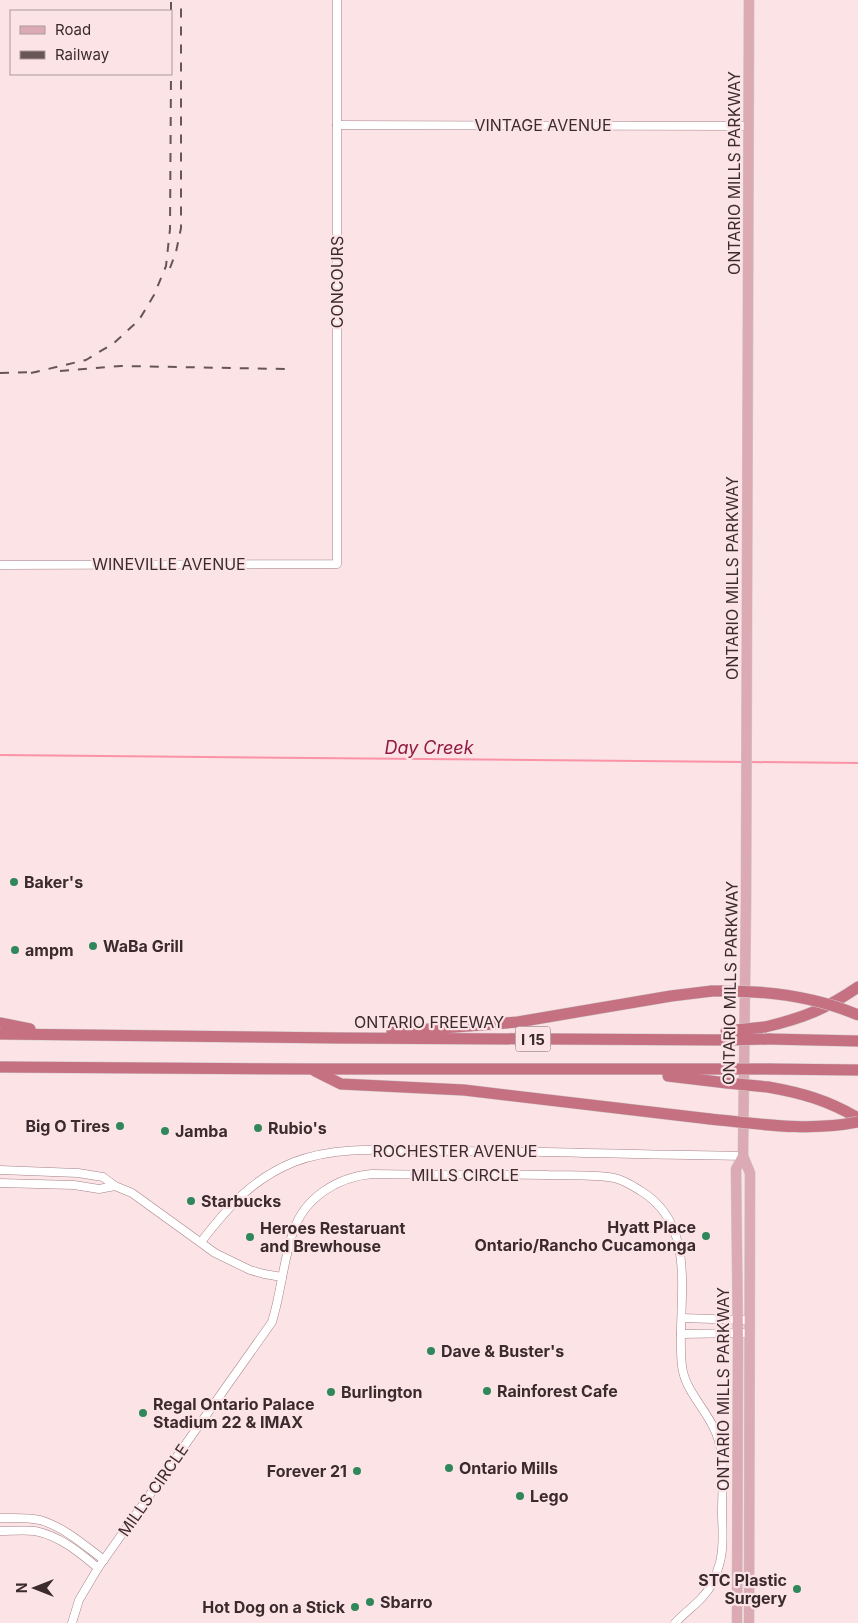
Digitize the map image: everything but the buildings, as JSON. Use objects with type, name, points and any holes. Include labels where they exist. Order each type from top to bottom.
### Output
[{"type":"highway","points":[[727,1035],[799,1019],[818,1011],[858,987]]},
{"type":"highway","points":[[338,1038],[430,1028],[518,1022],[671,996],[712,991],[770,993],[797,997],[858,1015]]},
{"type":"highway","name":"ONTARIO FREEWAY","points":[[3,1029],[63,1034],[338,1038],[667,1040],[727,1035],[769,1039],[858,1041]]},
{"type":"highway","name":"I 15","points":[[0,1067],[858,1070]]},
{"type":"highway","points":[[311,1069],[341,1084],[464,1090],[787,1127],[814,1127],[858,1120]]},
{"type":"highway","points":[[624,1070],[768,1087],[802,1093],[838,1106],[858,1120]]},
{"type":"main road","name":"ONTARIO MILLS PARKWAY","points":[[748,0],[749,126],[743,1156],[750,1173],[749,1623]]},
{"type":"main road","name":"ONTARIO MILLS PARKWAY","points":[[737,1623],[738,1320],[736,1168],[743,1156]]},
{"type":"street","name":"CONCOURS","points":[[337,0],[337,564]]},
{"type":"street","name":"VINTAGE AVENUE","points":[[337,125],[749,126]]},
{"type":"street","name":"WINEVILLE AVENUE","points":[[0,565],[337,564]]},
{"type":"street","name":"ROCHESTER AVENUE","points":[[201,1242],[226,1210],[244,1192],[294,1162],[325,1153],[359,1151],[542,1152],[743,1156]]},
{"type":"street","points":[[0,1170],[78,1173],[103,1177],[115,1186],[132,1193],[215,1252],[237,1264],[264,1274],[282,1276]]},
{"type":"street","name":"MILLS CIRCLE","points":[[72,1623],[79,1600],[98,1568],[272,1322],[293,1232],[301,1215],[318,1196],[332,1185],[348,1178],[372,1174],[598,1176],[624,1181],[639,1190],[655,1202],[669,1219],[677,1237],[681,1257],[682,1366],[688,1386],[712,1422],[722,1457],[722,1545],[720,1563],[706,1593],[697,1604],[675,1623]]},
{"type":"street","points":[[0,1183],[74,1185],[99,1190],[115,1186]]},
{"type":"street","points":[[682,1318],[750,1321]]},
{"type":"street","points":[[681,1334],[750,1333]]},
{"type":"street","points":[[0,1518],[38,1520],[52,1524],[65,1531],[104,1560]]},
{"type":"street","points":[[0,1531],[34,1531],[62,1540],[98,1568]]},
{"type":"waterway","name":"Day Creek","points":[[0,755],[743,762]]},
{"type":"waterway","name":"Day Creek","points":[[750,762],[858,763]]},
{"type":"railway","points":[[171,0],[171,10]]},
{"type":"railway","points":[[170,268],[176,252],[181,228],[181,0]]},
{"type":"railway","points":[[31,373],[86,360],[114,343],[139,320],[154,295],[166,266],[170,229],[171,75]]},
{"type":"railway","points":[[60,371],[121,366],[286,369]]},
{"type":"railway","points":[[0,373],[37,372]]},
{"type":"place","name":"Baker's","points":[[14,882]]},
{"type":"place","name":"WaBa Grill","points":[[93,946]]},
{"type":"place","name":"ampm","points":[[15,950]]},
{"type":"place","name":"Big O Tires","points":[[120,1126]]},
{"type":"place","name":"Rubio's","points":[[258,1128]]},
{"type":"place","name":"Jamba","points":[[165,1131]]},
{"type":"place","name":"Starbucks","points":[[191,1201]]},
{"type":"place","name":"Hyatt Place Ontario/Rancho Cucamonga","points":[[706,1236]]},
{"type":"place","name":"Heroes Restaruant and Brewhouse","points":[[250,1237]]},
{"type":"place","name":"Dave & Buster's","points":[[431,1351]]},
{"type":"place","name":"Rainforest Cafe","points":[[487,1391]]},
{"type":"place","name":"Burlington","points":[[331,1392]]},
{"type":"place","name":"Regal Ontario Palace Stadium 22 & IMAX","points":[[143,1413]]},
{"type":"place","name":"Ontario Mills","points":[[449,1468]]},
{"type":"place","name":"Forever 21","points":[[357,1471]]},
{"type":"place","name":"Lego","points":[[520,1496]]},
{"type":"place","name":"STC Plastic Surgery","points":[[797,1589]]},
{"type":"place","name":"Sbarro","points":[[370,1602]]},
{"type":"place","name":"Hot Dog on a Stick","points":[[355,1607]]}]
